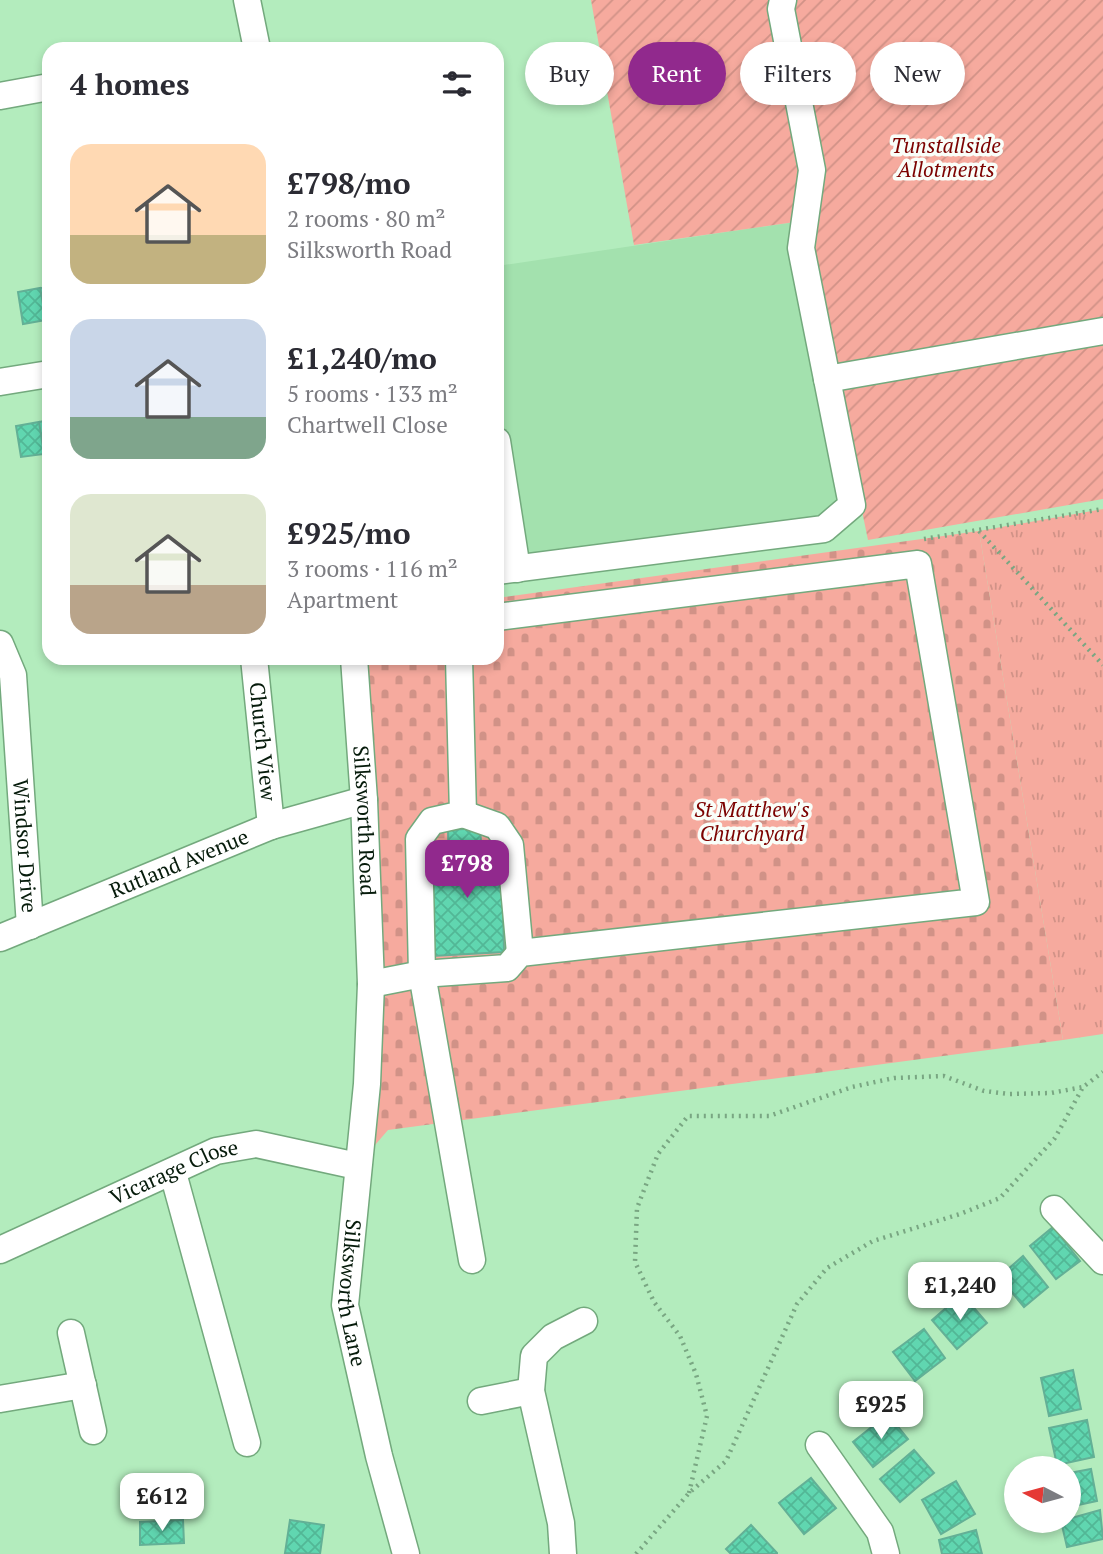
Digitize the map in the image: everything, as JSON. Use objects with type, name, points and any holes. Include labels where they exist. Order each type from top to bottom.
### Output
[{"type":"street","points":[[247,0],[255,42]]},
{"type":"street","points":[[504,531],[507,570],[824,529],[852,505],[801,248],[812,170],[781,9],[783,0]]},
{"type":"street","points":[[0,96],[42,88]]},
{"type":"street","points":[[827,379],[1103,331]]},
{"type":"street","points":[[0,382],[42,375]]},
{"type":"street","points":[[370,984],[422,974],[507,968],[520,953],[976,902],[918,564],[504,616]]},
{"type":"street","name":"Windsor Drive","points":[[0,644],[13,675],[30,926]]},
{"type":"street","name":"Church View","points":[[255,665],[271,826]]},
{"type":"street","name":"Silksworth Road","points":[[354,665],[364,800],[370,984]]},
{"type":"street","points":[[459,665],[463,814]]},
{"type":"street","name":"Rutland Avenue","points":[[0,938],[271,826],[364,800]]},
{"type":"street","points":[[472,1260],[422,974],[419,839],[432,821],[463,814],[497,826],[510,845],[520,953]]},
{"type":"street","name":"Silksworth Lane","points":[[370,984],[367,1084],[345,1305],[379,1456],[406,1554]]},
{"type":"street","name":"Vicarage Close","points":[[0,1250],[216,1151],[256,1144],[357,1166]]},
{"type":"street","points":[[173,1173],[247,1443]]},
{"type":"street","points":[[1054,1209],[1103,1261]]},
{"type":"street","points":[[563,1554],[561,1523],[531,1391],[534,1356],[553,1338],[584,1321]]},
{"type":"street","points":[[71,1334],[93,1431]]},
{"type":"street","points":[[0,1399],[83,1385]]},
{"type":"street","points":[[481,1401],[531,1391]]},
{"type":"street","points":[[819,1446],[880,1532],[886,1554]]},
{"type":"path","points":[[979,531],[1103,665]]},
{"type":"path","points":[[636,1554],[689,1493],[726,1461],[797,1304],[827,1268],[873,1241],[960,1214],[1000,1198],[1055,1138],[1083,1087],[1103,1072]]},
{"type":"path","points":[[689,1493],[707,1416],[696,1374],[680,1336],[654,1302],[635,1262],[637,1208],[658,1154],[688,1116],[768,1116],[852,1087],[894,1078],[944,1076],[984,1091],[1009,1094],[1051,1093],[1083,1087]]},
{"type":"shaded area","points":[[802,221],[852,505],[824,529],[504,570],[504,265]]},
{"type":"green space","name":"Tunstallside Allotments","points":[[591,0],[1103,0],[1103,499],[868,540],[802,221],[634,245],[609,105],[614,105],[614,42],[598,42]]},
{"type":"green space","points":[[1103,509],[1103,1034],[1063,1040],[979,531]]},
{"type":"green space","name":"St Matthew's Churchyard","points":[[979,531],[1063,1040],[388,1130],[357,1166],[367,1084],[354,665],[504,665],[504,597]]},
{"type":"building","points":[[40,288],[42,321],[23,324],[18,292]]},
{"type":"building","points":[[39,422],[42,454],[21,457],[16,426]]},
{"type":"building","points":[[480,828],[483,868],[502,867],[504,952],[433,956],[430,870],[449,869],[448,830]]},
{"type":"building","points":[[1053,1227],[1080,1261],[1056,1279],[1030,1246]]},
{"type":"building","points":[[1023,1256],[1048,1287],[1024,1307],[999,1277]]},
{"type":"building","points":[[962,1294],[987,1323],[957,1349],[932,1320]]},
{"type":"building","points":[[924,1329],[945,1358],[915,1381],[893,1352]]},
{"type":"building","points":[[1073,1370],[1081,1409],[1049,1416],[1041,1378]]},
{"type":"building","points":[[888,1414],[908,1439],[873,1467],[853,1442]]},
{"type":"building","points":[[1087,1420],[1094,1457],[1082,1460],[1082,1456],[1055,1456],[1049,1428]]},
{"type":"building","points":[[914,1450],[934,1473],[900,1502],[880,1479]]},
{"type":"building","points":[[1091,1469],[1097,1501],[1082,1504],[1082,1471]]},
{"type":"building","points":[[811,1478],[836,1508],[804,1534],[779,1503]]},
{"type":"building","points":[[956,1481],[975,1514],[941,1534],[922,1500]]},
{"type":"building","points":[[1100,1510],[1103,1539],[1067,1547],[1064,1533],[1082,1533],[1082,1515]]},
{"type":"building","points":[[183,1520],[184,1543],[140,1545],[140,1522]]},
{"type":"building","points":[[290,1520],[324,1525],[320,1554],[285,1553]]},
{"type":"building","points":[[751,1525],[777,1554],[731,1554],[726,1549]]},
{"type":"building","points":[[976,1530],[982,1554],[942,1554],[939,1540]]}]
